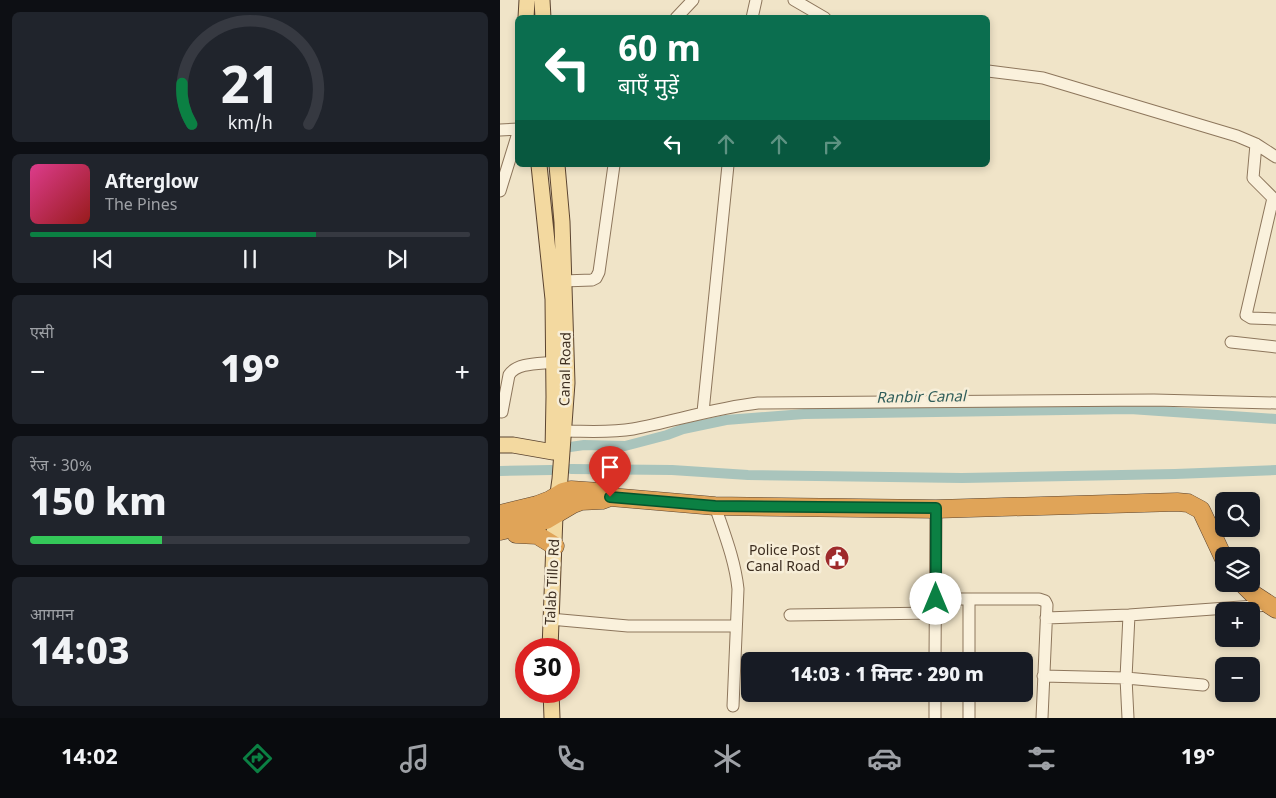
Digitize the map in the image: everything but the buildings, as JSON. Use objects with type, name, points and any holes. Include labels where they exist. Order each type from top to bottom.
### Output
[{"type":"highway","points":[[500,514],[554,503],[562,509],[580,501],[602,500],[610,497],[715,506],[936,508],[1155,502],[1188,503],[1201,510],[1218,547]]},
{"type":"highway","points":[[500,532],[539,523],[554,503]]},
{"type":"highway","points":[[500,532],[537,535],[555,546]]},
{"type":"highway","points":[[1253,592],[1272,607]]},
{"type":"main road","points":[[526,15],[527,0]]},
{"type":"main road","points":[[542,0],[543,15]]},
{"type":"main road","name":"Canal Road","points":[[500,445],[513,445],[553,452],[554,299],[539,167]]},
{"type":"main road","name":"Canal Road","points":[[554,503],[567,383],[562,222],[557,167]]},
{"type":"main road","name":"Talab Tillo Rd","points":[[550,638],[555,546],[554,503]]},
{"type":"main road","points":[[551,703],[552,718]]},
{"type":"street","points":[[679,15],[693,0]]},
{"type":"street","points":[[753,15],[756,0]]},
{"type":"street","points":[[794,0],[820,15]]},
{"type":"street","points":[[990,71],[1043,78],[1237,136],[1256,144],[1276,157]]},
{"type":"street","points":[[500,130],[515,131]]},
{"type":"street","points":[[500,191],[515,141]]},
{"type":"street","points":[[1256,144],[1253,178],[1273,198],[1246,315],[1251,318],[1276,319]]},
{"type":"street","points":[[563,281],[592,280],[596,278],[599,272],[614,167]]},
{"type":"street","points":[[703,412],[728,167]]},
{"type":"street","points":[[1231,342],[1276,347]]},
{"type":"street","points":[[502,412],[511,371],[518,367],[554,362]]},
{"type":"street","points":[[563,431],[610,432],[632,429],[703,412],[758,403],[1154,400],[1276,403]]},
{"type":"street","points":[[715,506],[736,574],[738,589],[733,706]]},
{"type":"street","points":[[935,652],[936,508]]},
{"type":"street","points":[[936,599],[1043,600],[1047,605],[1042,718]]},
{"type":"street","points":[[969,652],[970,599]]},
{"type":"street","points":[[1046,618],[1272,607]]},
{"type":"street","points":[[790,615],[936,614]]},
{"type":"street","points":[[1128,718],[1126,678],[1130,615]]},
{"type":"street","points":[[550,619],[628,626],[736,626]]},
{"type":"street","points":[[1043,676],[1126,678],[1203,685]]},
{"type":"street","points":[[935,702],[935,718]]},
{"type":"street","points":[[969,702],[969,718]]},
{"type":"waterway","name":"Ranbir Canal","points":[[570,447],[584,445],[625,446],[683,429],[726,420],[804,414],[1130,409],[1276,419]]},
{"type":"waterway","name":"Ranbir Canal","points":[[571,469],[672,470],[748,475],[962,478],[1276,470]]},
{"type":"waterway","name":"Ranbir Canal","points":[[500,471],[551,470]]},
{"type":"place","name":"Police Post Canal Road","points":[[837,558]]},
{"type":"route","points":[[610,497],[715,506],[936,508],[936,599]]}]
